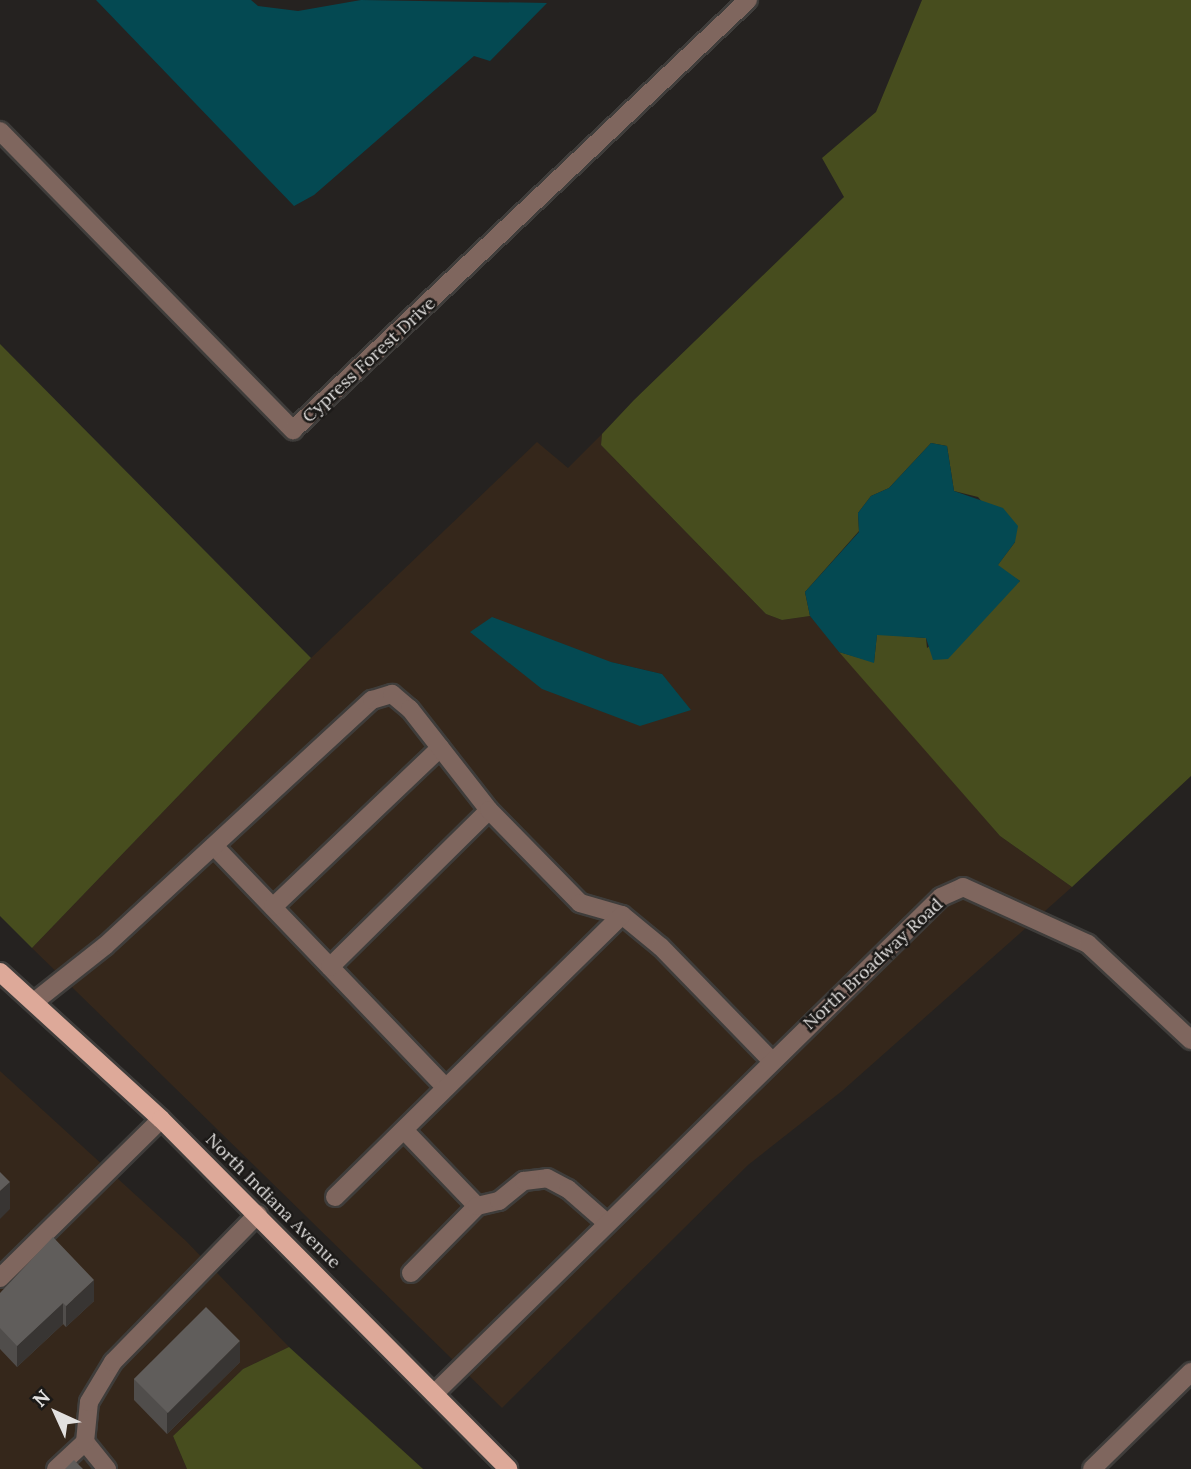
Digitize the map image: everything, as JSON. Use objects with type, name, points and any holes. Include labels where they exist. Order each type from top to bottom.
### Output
[{"type":"main road","name":"North Indiana Avenue","points":[[0,972],[161,1119],[508,1469]]},
{"type":"street","name":"Cypress Forest Drive","points":[[0,131],[293,430],[748,0]]},
{"type":"street","points":[[34,1002],[105,946],[372,700],[392,695],[410,709],[489,810],[580,903],[622,915],[661,947],[771,1060]]},
{"type":"street","points":[[273,907],[440,748]]},
{"type":"street","points":[[330,967],[489,810]]},
{"type":"street","points":[[214,846],[446,1088]]},
{"type":"street","name":"North Broadway Road","points":[[434,1394],[771,1060],[941,897],[963,887],[1088,944],[1190,1036]]},
{"type":"street","points":[[335,1197],[622,915]]},
{"type":"street","points":[[0,1278],[161,1119]]},
{"type":"street","points":[[404,1130],[477,1206]]},
{"type":"street","points":[[411,1273],[477,1206],[499,1201],[523,1181],[547,1178],[568,1189],[607,1223]]},
{"type":"street","points":[[56,1469],[85,1442],[89,1402],[113,1362],[258,1214]]},
{"type":"street","points":[[1092,1469],[1191,1372]]},
{"type":"street","points":[[85,1442],[107,1469]]},
{"type":"shaded area","points":[[602,434],[601,445],[766,614],[782,620],[810,616],[1000,836],[1072,887],[842,1091],[748,1165],[502,1408],[32,948],[311,658],[537,442],[568,468]],"holes":[[[611,662],[662,674],[640,726]]]},
{"type":"shaded area","points":[[0,1071],[186,1241],[289,1347],[243,1369],[173,1436],[187,1469],[0,1469]]},
{"type":"green space","points":[[922,0],[1191,0],[1191,776],[1072,887],[1000,836],[839,652],[874,662],[877,634],[926,638],[927,648],[1020,581],[997,566],[1015,542],[978,497],[954,491],[947,446],[931,443],[889,488],[871,496],[858,513],[859,531],[805,592],[810,616],[782,620],[766,614],[601,445],[602,434],[634,400],[844,197],[822,158],[876,112]]},
{"type":"green space","points":[[0,344],[311,658],[32,948],[0,916]]},
{"type":"green space","points":[[289,1347],[423,1469],[187,1469],[173,1436],[243,1369]]},
{"type":"water","points":[[96,0],[251,0],[258,6],[298,11],[361,0],[547,3],[490,61],[474,56],[314,195],[294,206]]},
{"type":"water","points":[[931,443],[947,446],[954,491],[1003,508],[1018,526],[1015,542],[998,565],[1020,581],[948,659],[933,660],[926,638],[877,635],[874,663],[839,652],[810,616],[805,592],[859,532],[858,513],[871,496],[889,488]]},
{"type":"water","points":[[492,617],[611,662],[662,674],[691,710],[640,726],[542,689],[470,632]]},
{"type":"building","points":[[0,1172],[10,1182],[0,1191]]},
{"type":"building","points":[[53,1237],[94,1280],[66,1306],[63,1303],[17,1346],[0,1328],[0,1293]]},
{"type":"building","points":[[206,1307],[240,1341],[168,1413],[134,1379]]},
{"type":"building","points":[[74,1460],[83,1469],[65,1469]]}]
